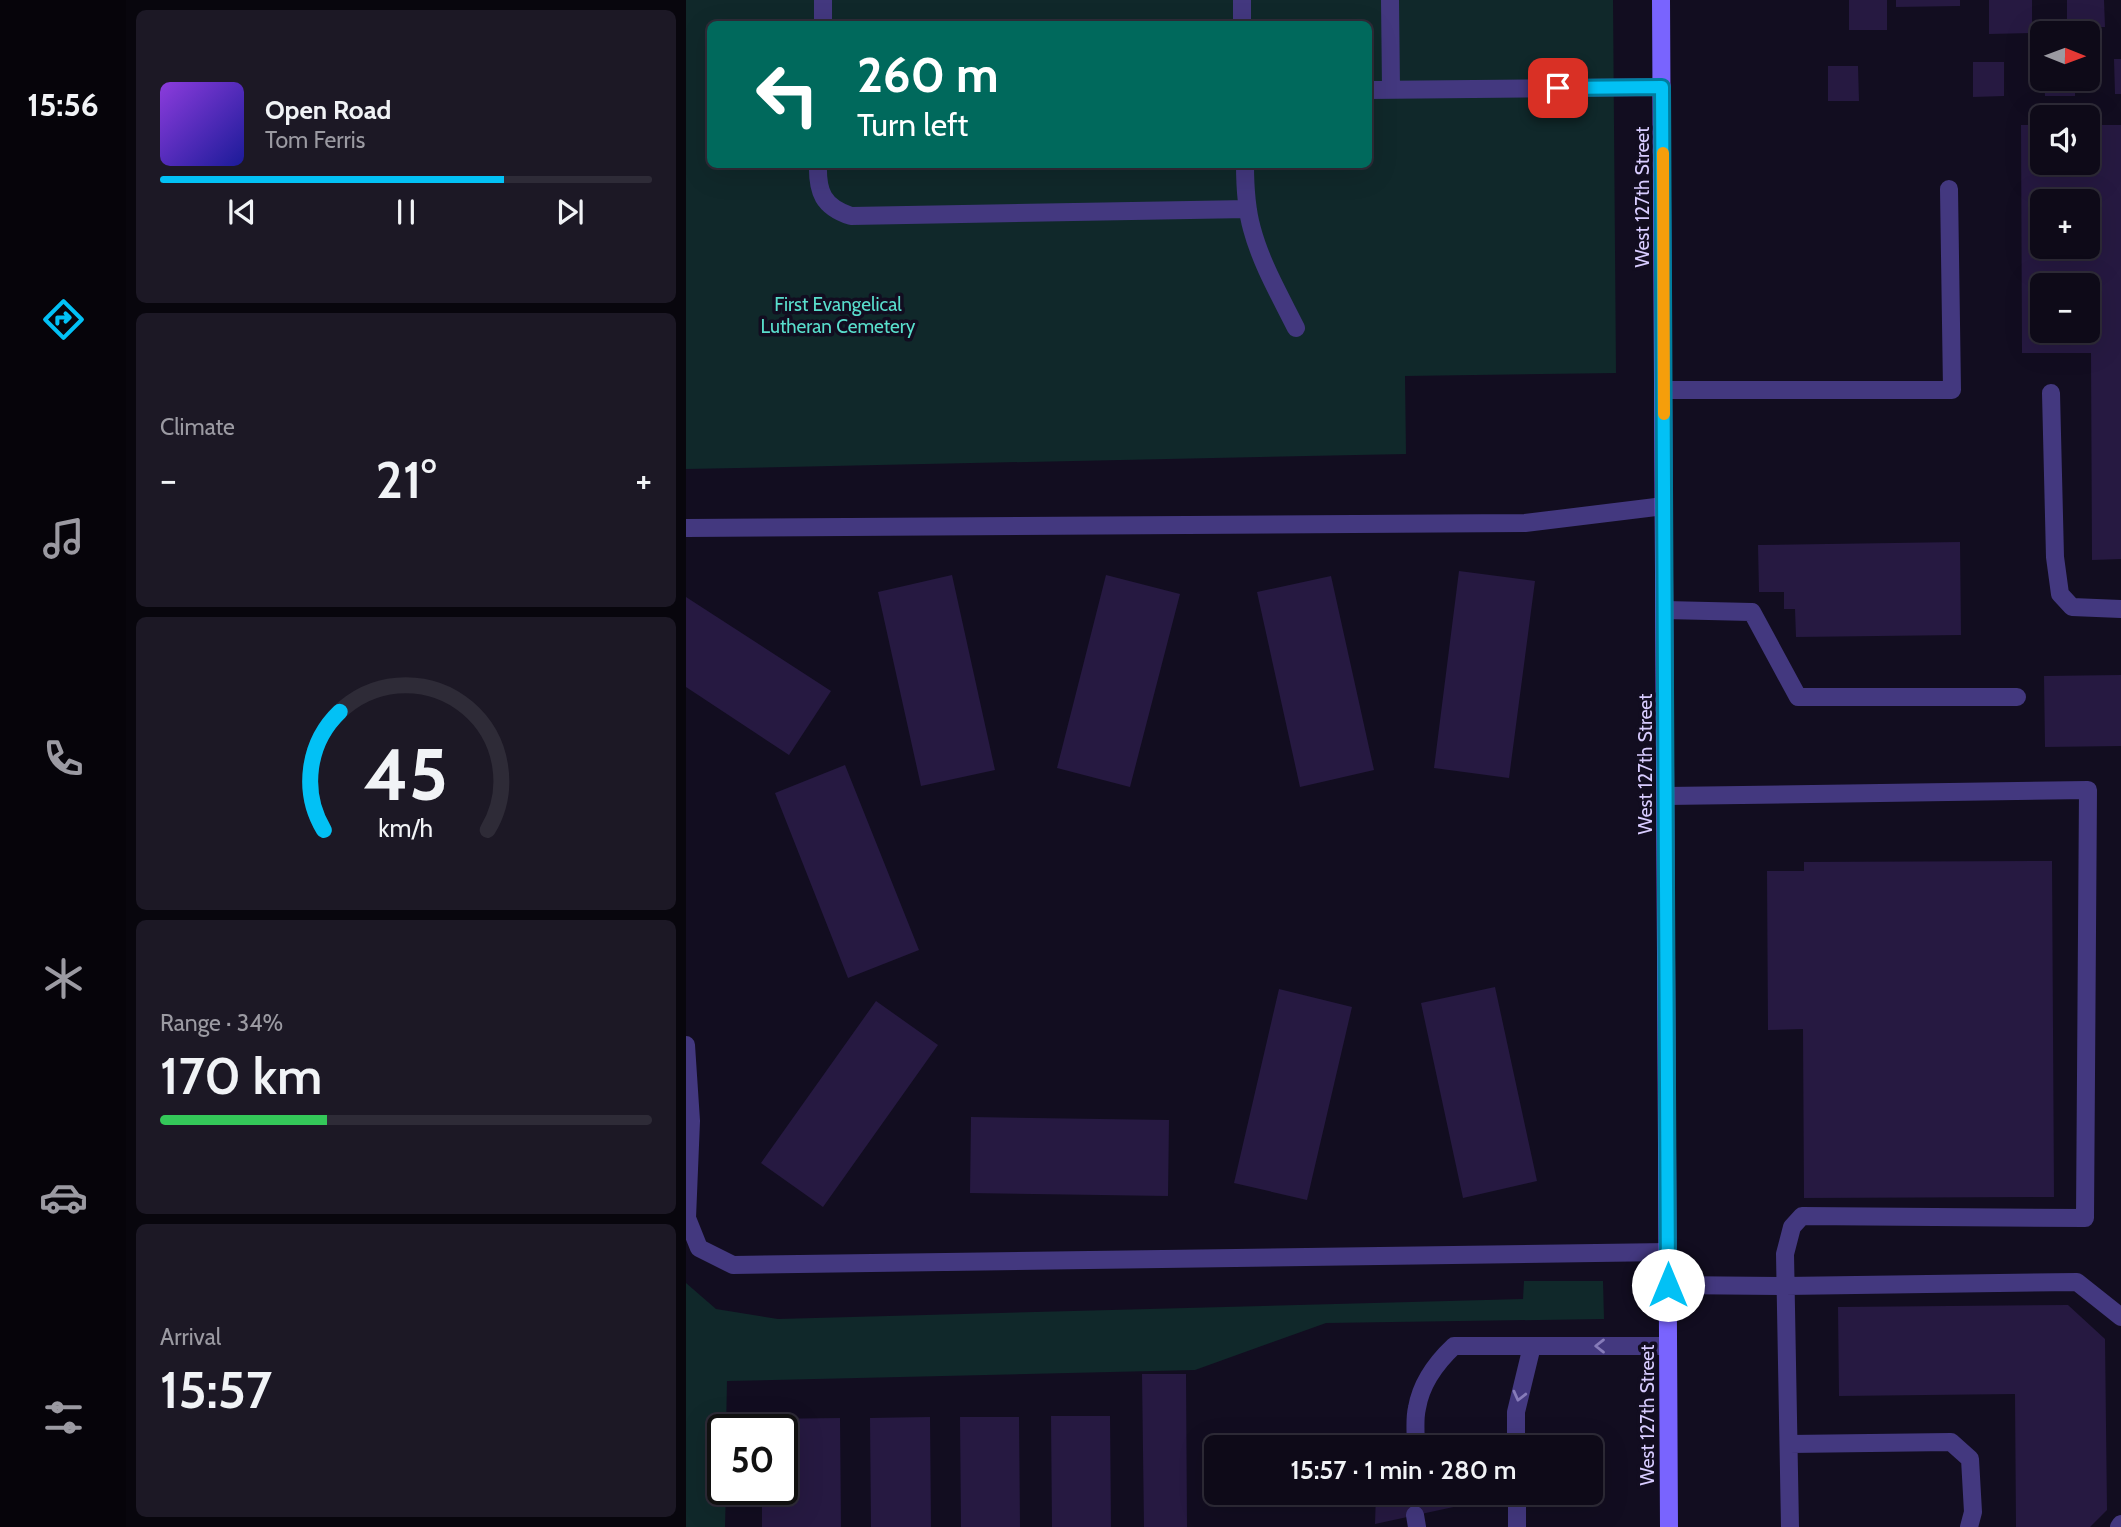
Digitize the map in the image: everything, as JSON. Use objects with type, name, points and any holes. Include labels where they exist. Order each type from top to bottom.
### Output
[{"type":"main road","name":"West 127th Street","points":[[1661,0],[1669,1527]]},
{"type":"lane","points":[[823,0],[823,21]]},
{"type":"lane","points":[[1242,0],[1242,21]]},
{"type":"lane","points":[[1390,0],[1391,89]]},
{"type":"lane","points":[[1372,90],[1662,87]]},
{"type":"lane","points":[[818,168],[820,193],[838,212],[850,216],[1248,209]]},
{"type":"lane","points":[[1245,168],[1252,231],[1266,267],[1296,328]]},
{"type":"lane","points":[[1664,390],[1952,390],[1950,189]]},
{"type":"lane","points":[[2052,393],[2055,557],[2060,594],[2073,607],[2121,609]]},
{"type":"lane","points":[[686,528],[1525,523],[1664,506]]},
{"type":"lane","points":[[1665,610],[1752,612],[1798,697],[2017,697]]},
{"type":"lane","points":[[1666,796],[2088,790],[2085,1218],[1802,1216],[1793,1227],[1785,1254],[1790,1527]]},
{"type":"lane","points":[[686,1045],[691,1121],[687,1218],[699,1248],[733,1265],[1668,1252]]},
{"type":"lane","points":[[1668,1285],[2077,1282],[2121,1317]]},
{"type":"lane","points":[[1416,1435],[1417,1407],[1428,1379],[1440,1359],[1454,1346],[1668,1346]]},
{"type":"lane","points":[[1516,1435],[1516,1412],[1532,1346]]},
{"type":"lane","points":[[1789,1444],[1951,1442],[1970,1459],[1973,1512],[1969,1527]]},
{"type":"lane","points":[[1517,1505],[1517,1527]]},
{"type":"green space","name":"First Evangelical Lutheran Cemetery","points":[[686,0],[1613,0],[1616,373],[1405,376],[1406,454],[686,469]]},
{"type":"green space","points":[[1524,1281],[1603,1281],[1604,1319],[1326,1323],[1195,1370],[727,1381],[726,1414],[707,1414],[707,1505],[726,1505],[725,1527],[686,1527],[686,1283],[716,1309],[778,1319],[1523,1299]]},
{"type":"building","points":[[1849,0],[1887,0],[1887,30],[1849,30]]},
{"type":"building","points":[[1896,0],[1960,0],[1960,6],[1896,7]]},
{"type":"building","points":[[1989,0],[2032,0],[2030,33],[1989,34]]},
{"type":"building","points":[[2067,0],[2104,0],[2105,27],[2100,27],[2100,21],[2067,21]]},
{"type":"building","points":[[2114,59],[2121,59],[2121,94],[2115,94]]},
{"type":"building","points":[[1973,62],[2004,62],[2004,96],[1973,97]]},
{"type":"building","points":[[1828,66],[1858,66],[1859,101],[1828,101]]},
{"type":"building","points":[[2045,91],[2075,91],[2075,96],[2045,96]]},
{"type":"building","points":[[2021,125],[2030,125],[2030,175],[2100,175],[2100,125],[2121,125],[2121,559],[2092,560],[2091,353],[2022,353]]},
{"type":"building","points":[[1960,542],[1961,635],[1796,637],[1795,609],[1784,609],[1784,592],[1759,592],[1758,545]]},
{"type":"building","points":[[1459,571],[1535,581],[1509,778],[1434,768]]},
{"type":"building","points":[[952,575],[995,770],[921,786],[878,592]]},
{"type":"building","points":[[1106,575],[1180,594],[1130,787],[1057,768]]},
{"type":"building","points":[[1331,576],[1374,770],[1300,787],[1257,592]]},
{"type":"building","points":[[686,597],[831,691],[789,755],[686,687]]},
{"type":"building","points":[[2121,675],[2121,746],[2045,747],[2044,676]]},
{"type":"building","points":[[845,765],[919,950],[848,978],[775,793]]},
{"type":"building","points":[[2052,861],[2054,1197],[1804,1198],[1803,1029],[1768,1030],[1767,871],[1804,871],[1804,862]]},
{"type":"building","points":[[1495,987],[1537,1181],[1463,1198],[1421,1003]]},
{"type":"building","points":[[1279,989],[1352,1007],[1307,1200],[1234,1183]]},
{"type":"building","points":[[876,1001],[938,1045],[823,1207],[761,1163]]},
{"type":"building","points":[[971,1117],[1169,1120],[1168,1196],[970,1193]]},
{"type":"building","points":[[2068,1305],[2105,1339],[2107,1510],[2090,1527],[2016,1527],[2015,1394],[1839,1396],[1838,1307]]},
{"type":"building","points":[[1142,1374],[1186,1374],[1187,1527],[1144,1527]]},
{"type":"building","points":[[1051,1416],[1110,1416],[1111,1527],[1052,1527]]},
{"type":"building","points":[[930,1417],[931,1527],[871,1527],[870,1418]]},
{"type":"building","points":[[960,1417],[1019,1417],[1020,1527],[961,1527]]},
{"type":"building","points":[[840,1418],[841,1527],[762,1527],[762,1505],[798,1505],[798,1419]]},
{"type":"building","points":[[1376,1505],[1463,1505],[1375,1524]]},
{"type":"slow traffic","points":[[1663,153],[1664,414]]},
{"type":"route","points":[[1558,88],[1662,87],[1668,1285]]}]
